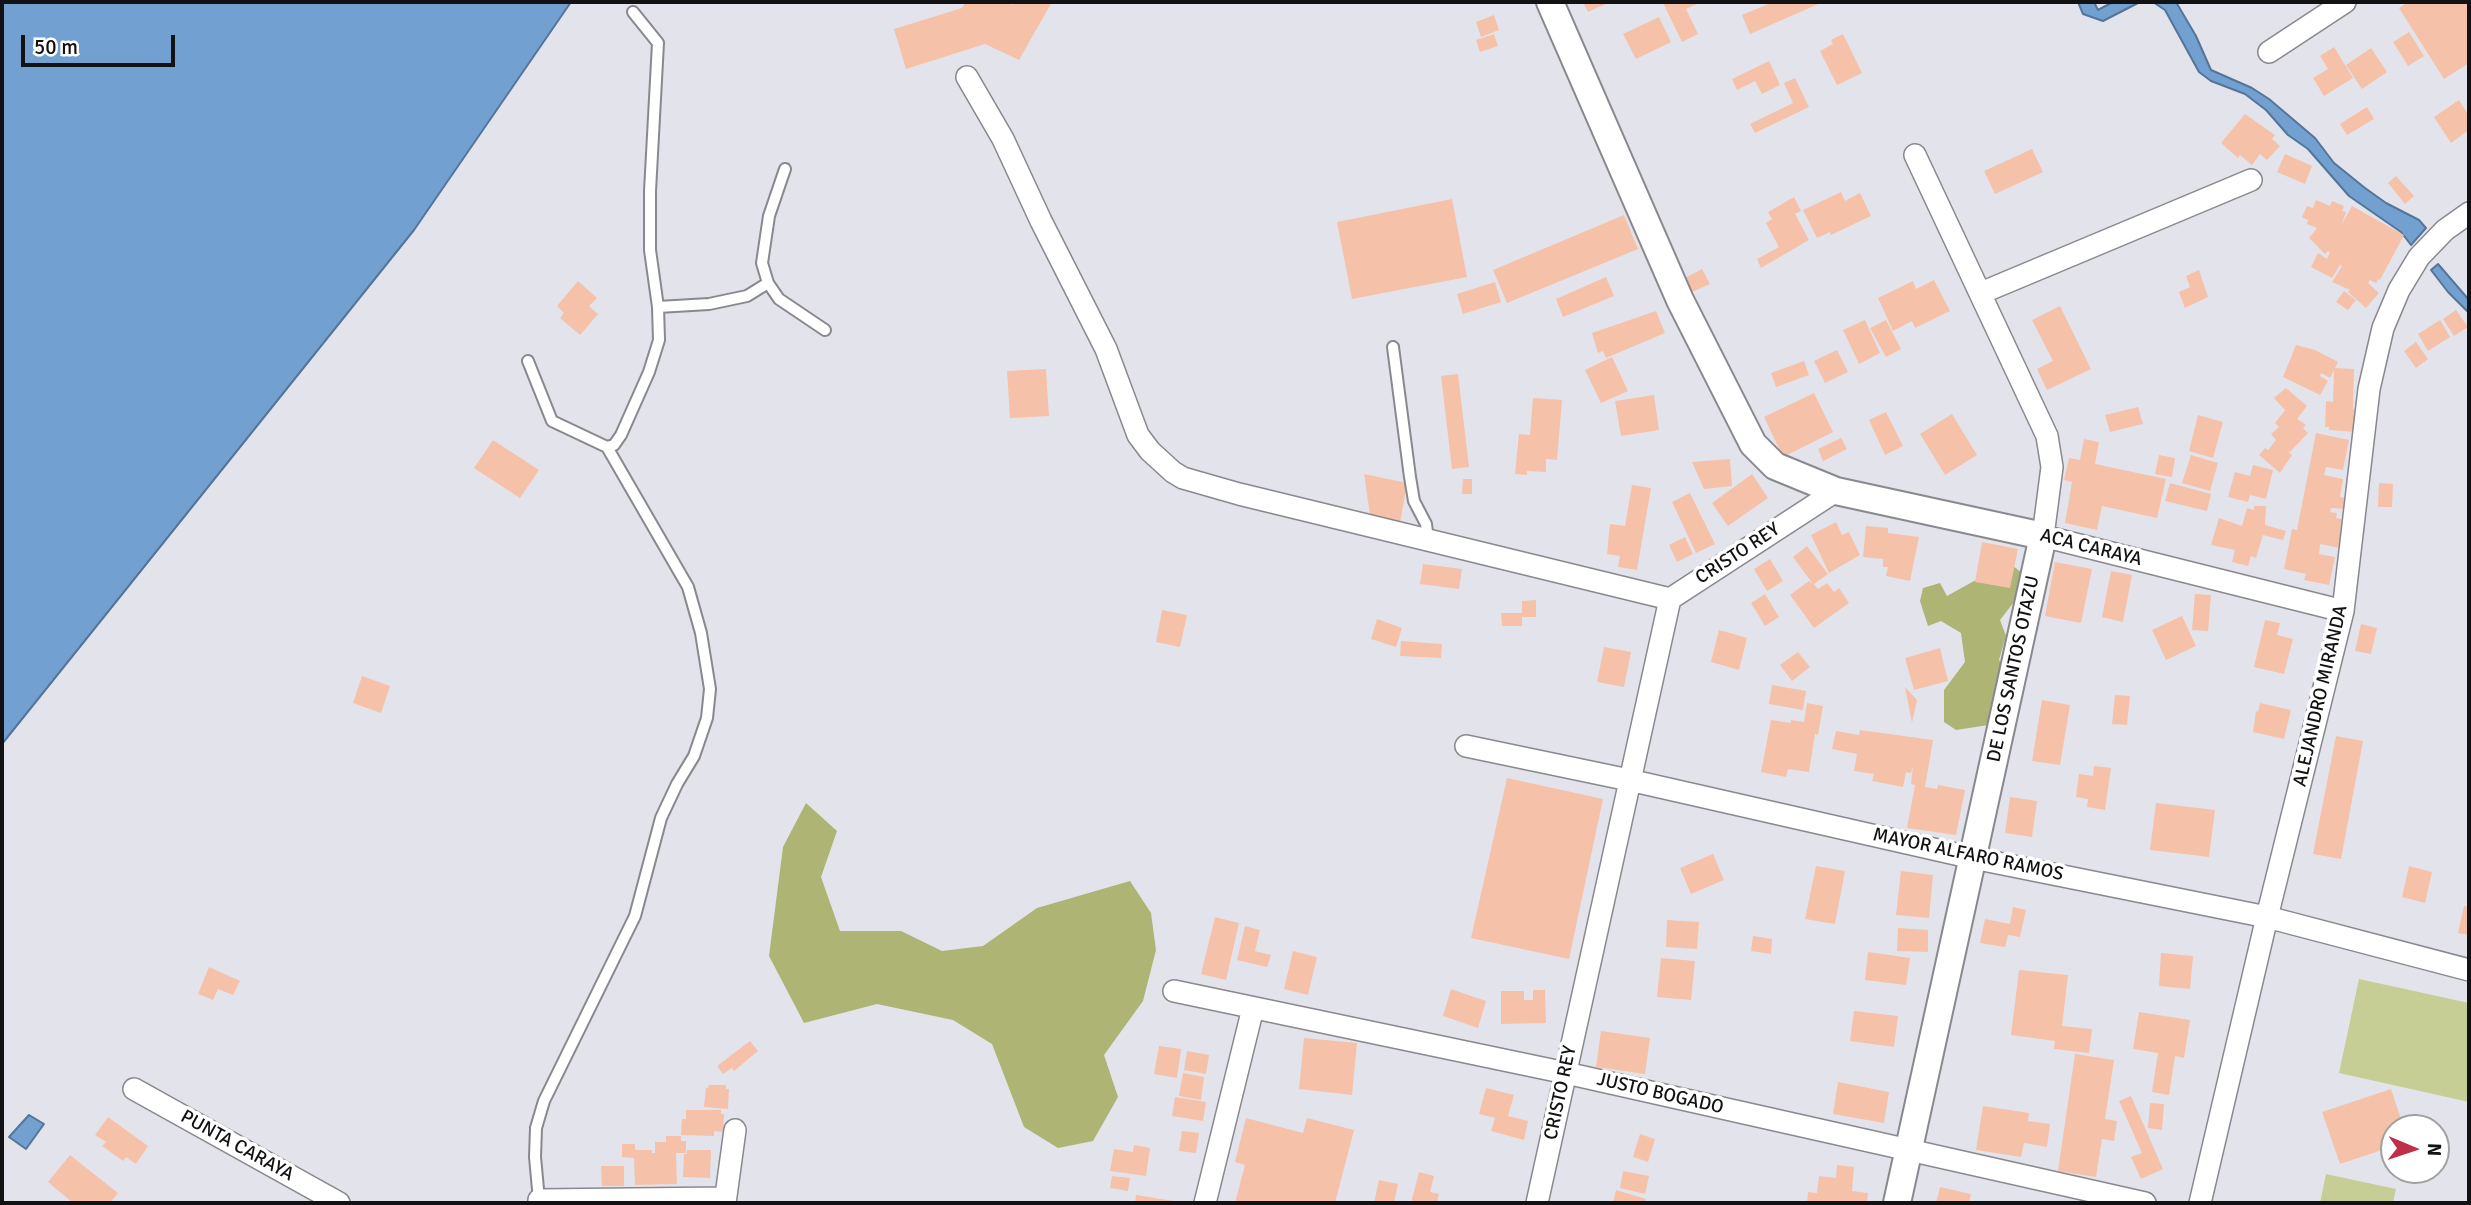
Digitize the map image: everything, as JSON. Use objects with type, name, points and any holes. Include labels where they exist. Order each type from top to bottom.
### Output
[{"type":"street","points":[[1550,2],[1680,300],[1753,444],[1775,466],[1836,491]]},
{"type":"street","points":[[2269,52],[2344,2]]},
{"type":"street","points":[[967,77],[1003,139],[1106,349],[1138,435],[1150,451],[1183,478],[1670,599]]},
{"type":"street","name":"DE LOS SANTOS OTAZU","points":[[1897,1203],[2043,536],[2052,467],[2047,436],[1915,155]]},
{"type":"street","points":[[1981,293],[2251,180]]},
{"type":"street","name":"ALEJANDRO MIRANDA","points":[[2200,1203],[2267,916],[2343,611],[2369,389],[2383,328],[2399,290],[2419,257],[2445,230],[2469,213]]},
{"type":"street","name":"ACA CARAYA","points":[[1836,491],[2043,536],[2343,611]]},
{"type":"street","name":"CRISTO REY","points":[[1537,1203],[1670,599],[1836,491]]},
{"type":"street","name":"MAYOR ALFARO RAMOS","points":[[1466,746],[1973,858],[2267,916],[2469,970]]},
{"type":"street","name":"JUSTO BOGADO","points":[[1174,991],[1566,1073],[2145,1203]]},
{"type":"street","points":[[1205,1203],[1253,1007]]},
{"type":"street","name":"PUNTA CARAYA","points":[[134,1089],[339,1203]]},
{"type":"street","points":[[539,1202],[725,1201],[735,1130]]},
{"type":"lane","points":[[607,447],[614,445],[621,435],[649,372],[659,340],[658,307],[650,250],[650,191],[658,43],[634,12]]},
{"type":"lane","points":[[785,169],[764,240],[762,263],[768,283],[779,299],[824,330]]},
{"type":"lane","points":[[658,307],[709,304],[747,296],[768,283]]},
{"type":"lane","points":[[1393,347],[1414,500],[1426,524],[1428,540]]},
{"type":"lane","points":[[528,362],[552,421],[607,447],[688,587],[701,633],[710,689],[707,719],[694,756],[661,818],[635,916],[544,1101],[536,1128],[535,1157],[539,1202]]},
{"type":"green space","points":[[1999,555],[2031,580],[2000,620],[2006,636],[1999,660],[2009,672],[1995,724],[1956,730],[1944,722],[1944,690],[1965,662],[1961,633],[1941,621],[1928,626],[1920,601],[1923,588],[1940,583],[1947,596],[1992,571]]},
{"type":"green space","points":[[806,803],[837,831],[821,877],[840,931],[901,931],[942,951],[983,946],[1037,908],[1130,881],[1151,913],[1156,950],[1143,1001],[1104,1055],[1118,1097],[1093,1141],[1058,1148],[1024,1127],[992,1044],[953,1020],[877,1004],[804,1023],[769,956],[783,847]]},
{"type":"green space","points":[[2359,979],[2469,1003],[2469,1102],[2339,1073]]},
{"type":"green space","points":[[2326,1174],[2396,1189],[2393,1203],[2320,1203]]},
{"type":"water","points":[[2,2],[571,2],[414,230],[2,744]]},
{"type":"water","points":[[2078,2],[2094,2],[2098,10],[2113,2],[2140,2],[2103,21],[2083,14]]},
{"type":"water","points":[[2153,2],[2176,2],[2196,36],[2211,70],[2252,88],[2269,99],[2315,138],[2334,163],[2386,203],[2419,220],[2426,228],[2411,245],[2401,232],[2349,196],[2308,149],[2288,135],[2266,110],[2245,94],[2211,81],[2199,72],[2165,10]]},
{"type":"water","points":[[2438,264],[2469,300],[2469,313],[2431,270]]},
{"type":"water","points":[[29,1115],[44,1124],[26,1149],[9,1137]]},
{"type":"building","points":[[965,2],[1004,2],[1012,5],[1014,2],[1052,2],[1019,60],[985,44],[906,69],[894,29],[962,8]]},
{"type":"building","points":[[1583,2],[1610,2],[1588,12]]},
{"type":"building","points":[[1701,2],[1686,9],[1698,34],[1682,42],[1663,3]]},
{"type":"building","points":[[1773,2],[1823,2],[1750,34],[1742,15]]},
{"type":"building","points":[[2408,2],[2469,2],[2469,63],[2444,79],[2399,8]]},
{"type":"building","points":[[1494,15],[1499,30],[1481,37],[1476,22]]},
{"type":"building","points":[[1659,17],[1671,42],[1636,59],[1623,34]]},
{"type":"building","points":[[2409,32],[2424,56],[2408,66],[2393,42]]},
{"type":"building","points":[[1494,34],[1498,46],[1480,52],[1476,40]]},
{"type":"building","points":[[1843,34],[1862,73],[1837,85],[1820,51],[1833,44],[1831,40]]},
{"type":"building","points":[[2334,47],[2353,78],[2324,96],[2313,78],[2328,69],[2320,56]]},
{"type":"building","points":[[2371,48],[2387,72],[2362,89],[2346,65]]},
{"type":"building","points":[[1769,61],[1780,85],[1762,94],[1755,81],[1737,90],[1732,79]]},
{"type":"building","points":[[1795,78],[1809,107],[1755,133],[1750,124],[1793,103],[1784,83]]},
{"type":"building","points":[[2459,100],[2469,116],[2469,130],[2451,143],[2434,117]]},
{"type":"building","points":[[2367,107],[2374,119],[2347,135],[2340,124]]},
{"type":"building","points":[[2245,114],[2275,135],[2272,139],[2280,146],[2267,160],[2260,154],[2252,165],[2240,155],[2238,158],[2221,143]]},
{"type":"building","points":[[2032,149],[2043,172],[1995,194],[1984,171]]},
{"type":"building","points":[[2285,154],[2312,166],[2305,184],[2277,172]]},
{"type":"building","points":[[2396,176],[2414,196],[2405,204],[2388,183]]},
{"type":"building","points":[[1841,192],[1845,201],[1860,193],[1871,216],[1831,235],[1830,232],[1817,238],[1803,210]]},
{"type":"building","points":[[1794,197],[1801,211],[1795,214],[1809,240],[1761,268],[1757,259],[1779,247],[1766,223],[1772,219],[1768,212]]},
{"type":"building","points":[[1452,199],[1467,277],[1352,299],[1337,222]]},
{"type":"building","points":[[2316,200],[2330,206],[2332,201],[2344,206],[2342,211],[2346,212],[2342,224],[2352,206],[2404,235],[2380,280],[2376,283],[2370,280],[2368,283],[2379,293],[2366,308],[2348,292],[2350,290],[2332,282],[2342,266],[2340,265],[2332,278],[2311,267],[2318,253],[2327,259],[2330,252],[2325,254],[2309,238],[2317,228],[2307,224],[2308,220],[2302,217],[2307,206],[2313,208]]},
{"type":"building","points":[[1624,215],[1638,249],[1507,303],[1493,270]]},
{"type":"building","points":[[1702,269],[1710,284],[1692,292],[1685,278]]},
{"type":"building","points":[[2199,270],[2208,297],[2185,308],[2179,292],[2190,287],[2186,276]]},
{"type":"building","points":[[1606,277],[1614,296],[1563,317],[1556,299]]},
{"type":"building","points":[[1934,280],[1950,311],[1915,328],[1912,321],[1893,331],[1878,298],[1913,281],[1916,289]]},
{"type":"building","points":[[578,281],[597,298],[589,306],[598,314],[580,335],[560,318],[564,313],[557,306]]},
{"type":"building","points":[[1495,282],[1501,302],[1463,314],[1457,294]]},
{"type":"building","points":[[2344,291],[2356,300],[2348,310],[2336,302]]},
{"type":"building","points":[[2060,306],[2091,369],[2047,390],[2037,369],[2053,361],[2032,320]]},
{"type":"building","points":[[2456,310],[2468,327],[2454,336],[2443,319]]},
{"type":"building","points":[[1656,311],[1665,333],[1606,358],[1603,351],[1598,353],[1592,333]]},
{"type":"building","points":[[1865,320],[1880,353],[1859,364],[1843,330]]},
{"type":"building","points":[[1886,320],[1901,349],[1886,357],[1870,328]]},
{"type":"building","points":[[2440,320],[2450,337],[2428,351],[2418,334]]},
{"type":"building","points":[[2416,342],[2428,359],[2416,368],[2404,351]]},
{"type":"building","points":[[2296,345],[2315,350],[2338,362],[2335,368],[2354,369],[2354,432],[2329,430],[2329,427],[2325,427],[2326,401],[2333,402],[2334,370],[2330,378],[2321,373],[2320,376],[2328,381],[2320,395],[2283,377]]},
{"type":"building","points":[[1837,350],[1848,372],[1825,383],[1814,361]]},
{"type":"building","points":[[1612,357],[1628,391],[1601,403],[1585,370]]},
{"type":"building","points":[[1804,361],[1809,375],[1776,387],[1771,373]]},
{"type":"building","points":[[1046,369],[1049,416],[1010,418],[1007,371]]},
{"type":"building","points":[[1458,374],[1469,467],[1452,469],[1441,376]]},
{"type":"building","points":[[2286,388],[2307,406],[2297,419],[2306,425],[2303,428],[2308,433],[2290,452],[2287,451],[2292,455],[2280,473],[2259,455],[2265,448],[2268,450],[2276,440],[2271,434],[2279,427],[2275,423],[2285,410],[2274,398]]},
{"type":"building","points":[[1814,393],[1833,432],[1783,457],[1764,417]]},
{"type":"building","points":[[1654,395],[1659,430],[1621,436],[1615,401]]},
{"type":"building","points":[[1533,398],[1562,400],[1557,460],[1546,459],[1546,472],[1527,471],[1527,475],[1515,474],[1519,434],[1530,435]]},
{"type":"building","points":[[2138,407],[2143,424],[2110,432],[2105,415]]},
{"type":"building","points":[[1886,412],[1903,446],[1885,455],[1869,420]]},
{"type":"building","points":[[1952,414],[1977,455],[1945,475],[1920,434]]},
{"type":"building","points":[[2198,415],[2223,422],[2213,458],[2189,451]]},
{"type":"building","points":[[2316,433],[2349,440],[2343,470],[2326,467],[2324,475],[2343,479],[2340,497],[2347,498],[2346,509],[2331,508],[2330,512],[2337,513],[2336,518],[2345,520],[2339,548],[2320,544],[2319,554],[2335,557],[2329,585],[2304,580],[2306,574],[2284,569],[2292,529],[2297,530]]},
{"type":"building","points":[[1841,438],[1847,449],[1823,461],[1818,449]]},
{"type":"building","points":[[2084,439],[2099,442],[2095,464],[2166,479],[2157,518],[2102,506],[2097,530],[2065,523],[2072,482],[2064,480],[2069,458],[2080,460]]},
{"type":"building","points":[[493,440],[539,470],[520,498],[474,468]]},
{"type":"building","points":[[2159,455],[2175,458],[2172,477],[2155,474]]},
{"type":"building","points":[[2191,455],[2218,463],[2210,491],[2182,483]]},
{"type":"building","points":[[1730,459],[1732,486],[1704,489],[1692,462]]},
{"type":"building","points":[[2253,465],[2273,470],[2266,499],[2250,495],[2248,502],[2228,497],[2235,472],[2250,476]]},
{"type":"building","points":[[1364,474],[1407,483],[1400,523],[1370,515]]},
{"type":"building","points":[[1752,474],[1768,498],[1728,526],[1712,503]]},
{"type":"building","points":[[1463,479],[1472,479],[1472,494],[1462,494]]},
{"type":"building","points":[[2170,483],[2211,494],[2207,511],[2165,501]]},
{"type":"building","points":[[2379,483],[2393,484],[2392,507],[2378,507]]},
{"type":"building","points":[[1632,485],[1651,488],[1637,570],[1618,567],[1620,556],[1607,554],[1610,524],[1625,526]]},
{"type":"building","points":[[1690,493],[1715,544],[1696,553],[1672,502]]},
{"type":"building","points":[[2254,506],[2266,506],[2265,525],[2286,531],[2283,540],[2263,535],[2256,558],[2251,556],[2248,566],[2232,562],[2235,550],[2211,545],[2219,518],[2242,526],[2247,508],[2254,510]]},
{"type":"building","points":[[1836,522],[1842,535],[1849,532],[1860,555],[1829,573],[1811,535]]},
{"type":"building","points":[[1866,526],[1888,528],[1888,533],[1919,537],[1910,581],[1886,576],[1888,567],[1883,567],[1883,559],[1863,557]]},
{"type":"building","points":[[1685,537],[1693,554],[1677,562],[1669,545]]},
{"type":"building","points":[[1982,542],[2018,549],[2010,588],[1975,582]]},
{"type":"building","points":[[1807,546],[1828,574],[1814,584],[1818,589],[1827,583],[1834,592],[1839,588],[1849,603],[1814,628],[1790,595],[1809,581],[1813,584],[1793,557]]},
{"type":"building","points":[[1770,559],[1783,581],[1767,591],[1754,569]]},
{"type":"building","points":[[2055,562],[2092,569],[2081,623],[2045,616]]},
{"type":"building","points":[[1423,564],[1462,569],[1459,589],[1420,584]]},
{"type":"building","points":[[2111,571],[2132,575],[2123,622],[2102,617]]},
{"type":"building","points":[[1765,594],[1779,617],[1765,626],[1751,603]]},
{"type":"building","points":[[2195,594],[2211,595],[2208,631],[2192,630]]},
{"type":"building","points":[[1536,600],[1536,617],[1522,617],[1522,626],[1502,626],[1501,613],[1522,613],[1522,601]]},
{"type":"building","points":[[1162,610],[1187,615],[1180,647],[1156,642]]},
{"type":"building","points":[[2182,616],[2196,646],[2166,660],[2152,630]]},
{"type":"building","points":[[1377,619],[1402,628],[1396,647],[1371,639]]},
{"type":"building","points":[[2265,620],[2280,623],[2277,635],[2293,639],[2284,674],[2254,667]]},
{"type":"building","points":[[2361,624],[2377,628],[2371,654],[2355,651]]},
{"type":"building","points":[[1719,630],[1747,638],[1739,670],[1711,662]]},
{"type":"building","points":[[1401,641],[1442,644],[1441,658],[1400,656]]},
{"type":"building","points":[[1604,647],[1631,652],[1624,687],[1597,682]]},
{"type":"building","points":[[1940,648],[1948,681],[1914,690],[1905,658]]},
{"type":"building","points":[[1798,652],[1810,667],[1792,681],[1780,665]]},
{"type":"building","points":[[362,676],[390,686],[381,713],[353,703]]},
{"type":"building","points":[[1772,685],[1806,691],[1803,710],[1769,704]]},
{"type":"building","points":[[1905,687],[1917,700],[1912,723]]},
{"type":"building","points":[[2115,695],[2130,696],[2127,725],[2112,724]]},
{"type":"building","points":[[2042,700],[2070,705],[2060,765],[2032,761]]},
{"type":"building","points":[[1807,703],[1823,706],[1809,772],[1788,769],[1786,777],[1761,772],[1771,720],[1804,722]]},
{"type":"building","points":[[2260,703],[2291,710],[2284,739],[2253,732]]},
{"type":"building","points":[[1860,730],[1933,740],[1925,787],[1937,789],[1938,785],[1965,790],[1956,835],[1907,828],[1915,785],[1911,784],[1913,767],[1911,773],[1906,772],[1903,787],[1872,781],[1874,774],[1854,771],[1857,754],[1832,749],[1836,731],[1859,735]]},
{"type":"building","points":[[2336,736],[2363,741],[2341,859],[2313,854]]},
{"type":"building","points":[[2094,766],[2111,768],[2105,810],[2087,807],[2088,799],[2076,797],[2079,774],[2093,776]]},
{"type":"building","points":[[1507,778],[1603,799],[1569,959],[1471,938]]},
{"type":"building","points":[[2010,797],[2037,801],[2032,837],[2005,833]]},
{"type":"building","points":[[2156,803],[2215,810],[2209,857],[2150,850]]},
{"type":"building","points":[[1713,854],[1724,880],[1691,894],[1680,868]]},
{"type":"building","points":[[1816,866],[1845,871],[1835,924],[1805,919]]},
{"type":"building","points":[[2409,866],[2432,872],[2425,903],[2402,897]]},
{"type":"building","points":[[1901,871],[1933,875],[1929,918],[1896,915]]},
{"type":"building","points":[[2464,906],[2469,907],[2469,935],[2458,933]]},
{"type":"building","points":[[2013,907],[2026,910],[2020,937],[2008,935],[2005,947],[1980,943],[1985,919],[2010,924]]},
{"type":"building","points":[[1215,917],[1239,923],[1226,980],[1201,974]]},
{"type":"building","points":[[1667,920],[1699,922],[1697,949],[1666,947]]},
{"type":"building","points":[[1245,926],[1260,930],[1255,951],[1271,955],[1267,967],[1237,960]]},
{"type":"building","points":[[1898,928],[1928,930],[1928,952],[1897,951]]},
{"type":"building","points":[[1753,936],[1772,939],[1771,954],[1751,951]]},
{"type":"building","points":[[1293,951],[1317,957],[1308,995],[1284,989]]},
{"type":"building","points":[[1868,952],[1910,958],[1906,985],[1865,980]]},
{"type":"building","points":[[2161,953],[2193,956],[2190,989],[2159,986]]},
{"type":"building","points":[[1661,958],[1695,961],[1691,1000],[1657,997]]},
{"type":"building","points":[[209,967],[240,981],[233,995],[218,989],[213,1000],[198,994]]},
{"type":"building","points":[[2019,970],[2068,975],[2062,1026],[2092,1029],[2089,1053],[2054,1049],[2055,1041],[2011,1035]]},
{"type":"building","points":[[1451,989],[1486,1001],[1478,1028],[1443,1016]]},
{"type":"building","points":[[1533,990],[1545,990],[1546,1023],[1501,1024],[1501,991],[1524,991],[1524,1000],[1533,1000]]},
{"type":"building","points":[[1854,1011],[1898,1016],[1894,1047],[1850,1041]]},
{"type":"building","points":[[2139,1012],[2190,1020],[2184,1058],[2175,1056],[2169,1095],[2152,1092],[2158,1053],[2133,1049]]},
{"type":"building","points":[[1601,1031],[1650,1038],[1645,1074],[1596,1067]]},
{"type":"building","points":[[1304,1038],[1357,1043],[1352,1095],[1299,1089]]},
{"type":"building","points":[[750,1041],[758,1051],[734,1071],[732,1068],[723,1074],[717,1066]]},
{"type":"building","points":[[1159,1046],[1181,1049],[1177,1078],[1154,1074]]},
{"type":"building","points":[[1187,1051],[1209,1055],[1206,1074],[1184,1070]]},
{"type":"building","points":[[2075,1054],[2114,1060],[2105,1119],[2117,1121],[2114,1141],[2102,1139],[2096,1177],[2058,1171]]},
{"type":"building","points":[[1183,1073],[1204,1077],[1201,1100],[1179,1096]]},
{"type":"building","points":[[1838,1082],[1889,1092],[1884,1123],[1833,1114]]},
{"type":"building","points":[[709,1085],[726,1085],[726,1089],[729,1089],[728,1109],[704,1107],[706,1088]]},
{"type":"building","points":[[1486,1088],[1514,1095],[1508,1116],[1528,1121],[1524,1140],[1491,1131],[1495,1118],[1479,1114]]},
{"type":"building","points":[[2391,1089],[2399,1114],[2380,1114],[2380,1151],[2340,1164],[2322,1112]]},
{"type":"building","points":[[2131,1096],[2163,1169],[2141,1179],[2131,1157],[2142,1153],[2119,1101]]},
{"type":"building","points":[[1175,1097],[1206,1102],[1203,1121],[1172,1116]]},
{"type":"building","points":[[2150,1103],[2164,1104],[2162,1130],[2148,1128]]},
{"type":"building","points":[[1983,1106],[2029,1113],[2028,1121],[2050,1124],[2047,1147],[2024,1143],[2021,1157],[1976,1150]]},
{"type":"building","points":[[686,1110],[721,1110],[721,1114],[724,1114],[723,1132],[714,1131],[714,1136],[681,1135],[682,1119],[686,1119]]},
{"type":"building","points":[[108,1117],[148,1146],[136,1164],[126,1157],[123,1161],[102,1146],[106,1142],[95,1135]]},
{"type":"building","points":[[1246,1118],[1303,1133],[1307,1118],[1354,1130],[1335,1203],[1235,1203],[1245,1165],[1235,1162]]},
{"type":"building","points":[[1182,1131],[1199,1133],[1196,1153],[1179,1151]]},
{"type":"building","points":[[1640,1134],[1655,1139],[1648,1162],[1633,1157]]},
{"type":"building","points":[[666,1136],[681,1136],[681,1141],[686,1141],[686,1153],[676,1153],[677,1184],[635,1185],[634,1158],[622,1157],[622,1144],[635,1144],[635,1150],[652,1150],[652,1153],[655,1153],[655,1142],[666,1142]]},
{"type":"building","points":[[1134,1145],[1150,1148],[1146,1176],[1110,1171],[1114,1149],[1133,1152]]},
{"type":"building","points":[[687,1150],[711,1150],[710,1178],[683,1177],[684,1154],[687,1154]]},
{"type":"building","points":[[70,1155],[118,1193],[110,1203],[73,1203],[48,1182]]},
{"type":"building","points":[[1837,1165],[1854,1167],[1852,1191],[1868,1193],[1867,1203],[1807,1203],[1808,1192],[1817,1193],[1819,1176],[1836,1178]]},
{"type":"building","points":[[601,1166],[624,1166],[624,1186],[602,1186]]},
{"type":"building","points":[[1623,1171],[1649,1176],[1645,1194],[1620,1188]]},
{"type":"building","points":[[1419,1172],[1434,1176],[1430,1192],[1439,1194],[1437,1203],[1411,1203]]},
{"type":"building","points":[[1112,1176],[1130,1178],[1128,1191],[1110,1188]]},
{"type":"building","points":[[1379,1180],[1398,1184],[1394,1203],[1374,1203]]},
{"type":"building","points":[[1940,1187],[1971,1194],[1969,1203],[1936,1203]]},
{"type":"building","points":[[1616,1190],[1646,1199],[1645,1203],[1613,1203]]},
{"type":"building","points":[[1136,1195],[1180,1202],[1180,1203],[1135,1203]]}]
